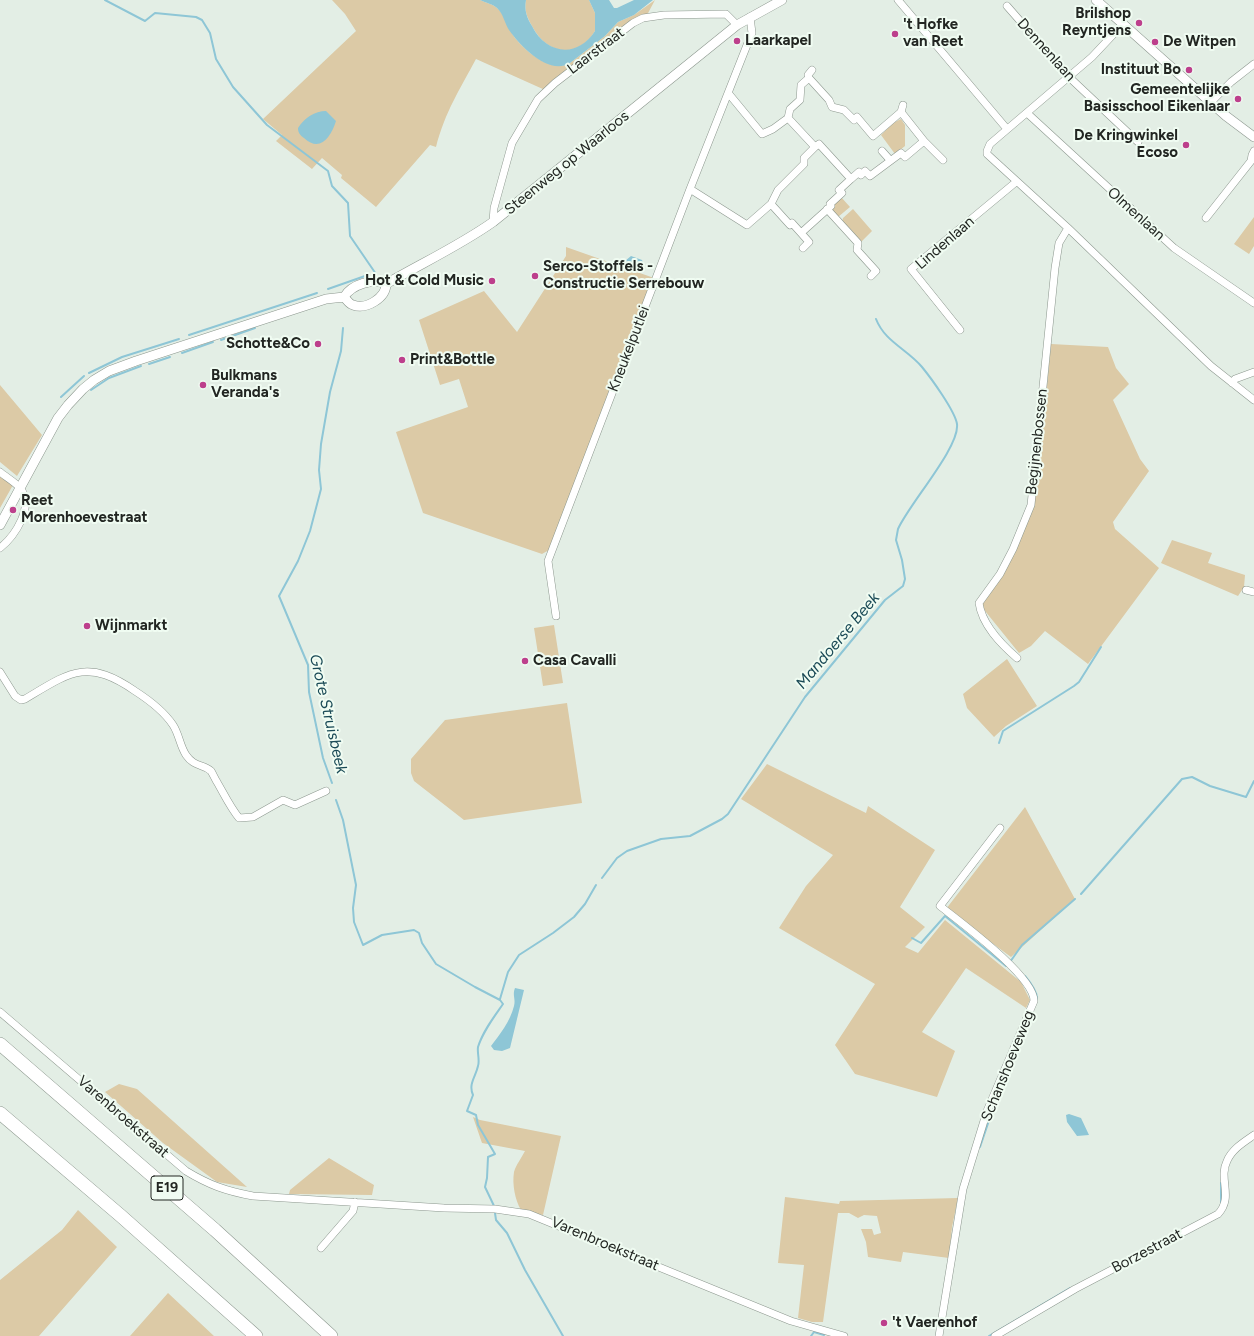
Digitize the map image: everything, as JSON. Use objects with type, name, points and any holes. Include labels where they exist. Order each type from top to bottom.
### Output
[{"type":"highway","name":"E19","points":[[0,1044],[204,1220],[331,1336]]},
{"type":"highway","points":[[0,1113],[121,1216],[256,1336]]},
{"type":"street","points":[[737,25],[782,0]]},
{"type":"street","points":[[898,0],[1007,129]]},
{"type":"street","points":[[1096,0],[1210,103],[1254,138]]},
{"type":"street","name":"Dennenlaan","points":[[1007,6],[1070,78],[1138,142]]},
{"type":"street","name":"Laarstraat","points":[[493,222],[494,208],[511,147],[538,99],[563,77],[633,23],[648,16],[726,14],[737,25]]},
{"type":"street","name":"Kneukelputlei","points":[[556,616],[548,561],[690,189],[752,33],[750,17]]},
{"type":"street","points":[[1123,24],[1070,78],[1007,129],[990,144],[986,151],[989,157],[1068,228],[1211,366],[1254,400]]},
{"type":"street","name":"Steenweg op Waarloos","points":[[344,297],[350,304],[355,306],[364,305],[381,298],[385,293],[386,284],[457,245],[493,222],[737,25]]},
{"type":"street","points":[[1210,103],[1231,82],[1254,64]]},
{"type":"street","points":[[729,94],[762,134],[773,129],[788,118],[790,109],[800,100],[801,86],[809,78],[808,75],[812,70]]},
{"type":"street","points":[[809,78],[829,100],[832,107],[844,110],[854,120],[857,117],[878,142]]},
{"type":"street","points":[[873,136],[901,112],[903,105]]},
{"type":"street","points":[[901,112],[924,141],[943,160]]},
{"type":"street","name":"Olmenlaan","points":[[1027,114],[1174,248],[1254,303]]},
{"type":"street","points":[[788,118],[815,148]]},
{"type":"street","points":[[801,233],[831,206],[830,204],[842,193],[839,190],[859,172],[861,175],[866,171],[870,176],[901,153],[905,157],[924,141]]},
{"type":"street","points":[[690,189],[747,224],[771,204],[778,190],[786,183],[789,177],[804,164],[804,158],[819,144],[851,179]]},
{"type":"street","points":[[882,151],[890,160]]},
{"type":"street","points":[[1206,218],[1251,161],[1254,151]]},
{"type":"street","name":"Lindenlaan","points":[[960,330],[912,270],[1016,182]]},
{"type":"street","points":[[771,204],[790,225],[792,223],[809,242],[803,248]]},
{"type":"street","points":[[827,209],[858,243],[857,250],[876,272],[871,276]]},
{"type":"street","name":"Begijnenbossen","points":[[1017,658],[1002,643],[986,622],[979,603],[1000,574],[1013,549],[1031,505],[1055,268],[1059,243],[1068,228]]},
{"type":"street","points":[[0,525],[58,418],[83,389],[109,371],[326,299],[344,297],[348,290],[372,281],[386,284]]},
{"type":"street","points":[[1232,383],[1236,378],[1254,372]]},
{"type":"street","points":[[0,472],[20,487],[26,498],[24,514],[10,539],[0,548]]},
{"type":"street","points":[[1246,590],[1254,592]]},
{"type":"street","points":[[0,672],[15,696],[21,700],[56,680],[70,674],[88,671],[103,673],[121,681],[153,703],[165,715],[174,726],[185,754],[192,764],[211,771],[239,818],[253,817],[283,800],[295,805],[326,791]]},
{"type":"street","name":"Schanshoeveweg","points":[[939,1336],[963,1189],[987,1111],[1034,1001],[1033,993],[1023,979],[997,954],[940,906],[1000,828]]},
{"type":"street","name":"Varenbroekstraat","points":[[0,1012],[186,1171],[205,1183],[223,1190],[253,1196],[444,1208],[495,1209],[529,1214],[791,1321],[844,1336]]},
{"type":"street","name":"Borzestraat","points":[[995,1336],[1075,1289],[1218,1214],[1225,1203],[1224,1170],[1227,1160],[1233,1152],[1254,1135]]},
{"type":"street","points":[[321,1248],[353,1210],[355,1202]]},
{"type":"shaded area","points":[[332,0],[480,0],[494,5],[499,10],[504,16],[513,35],[538,59],[547,63],[563,66],[570,63],[605,36],[618,22],[634,15],[655,0],[647,15],[545,90],[476,59],[448,112],[436,147],[430,145],[376,207],[341,178],[342,175],[322,158],[312,169],[276,141],[282,135],[263,119],[356,31],[345,14]]},
{"type":"shaded area","points":[[526,0],[589,0],[595,13],[595,31],[580,47],[571,50],[554,48],[538,36],[532,26],[526,13]]},
{"type":"shaded area","points":[[901,119],[905,125],[905,146],[895,154],[881,135],[893,123]]},
{"type":"shaded area","points":[[841,197],[850,207],[838,217],[832,210],[832,207]]},
{"type":"shaded area","points":[[853,209],[872,231],[861,242],[842,222],[843,218]]},
{"type":"shaded area","points":[[1254,217],[1254,246],[1249,254],[1234,244]]},
{"type":"shaded area","points":[[566,247],[654,278],[549,550],[542,554],[423,513],[396,432],[468,407],[459,379],[440,385],[419,320],[484,291],[517,332],[566,256]]},
{"type":"shaded area","points":[[1051,344],[1108,347],[1116,368],[1129,384],[1113,400],[1140,459],[1149,471],[1113,522],[1115,529],[1159,568],[1088,664],[1045,631],[1031,646],[1019,653],[981,606],[1014,548],[1038,481]]},
{"type":"shaded area","points":[[0,385],[42,435],[17,476],[0,462]]},
{"type":"shaded area","points":[[0,475],[13,485],[0,508]]},
{"type":"shaded area","points":[[1172,540],[1212,553],[1208,563],[1245,575],[1244,587],[1238,596],[1161,563]]},
{"type":"shaded area","points":[[554,625],[563,683],[543,686],[534,628]]},
{"type":"shaded area","points":[[1007,659],[1037,706],[1006,726],[994,737],[967,708],[963,694]]},
{"type":"shaded area","points":[[567,703],[582,803],[464,820],[414,781],[411,773],[411,759],[445,720]]},
{"type":"shaded area","points":[[767,764],[866,813],[868,806],[935,850],[900,907],[925,927],[905,947],[918,953],[945,920],[1021,982],[1030,1000],[1026,1008],[966,968],[922,1032],[955,1051],[937,1097],[855,1074],[835,1045],[875,984],[779,928],[806,886],[833,855],[741,799]]},
{"type":"shaded area","points":[[1025,807],[1075,899],[1011,957],[946,909]]},
{"type":"shaded area","points":[[119,1084],[137,1089],[247,1187],[217,1182],[163,1143],[105,1092]]},
{"type":"shaded area","points":[[473,1117],[480,1120],[561,1136],[543,1215],[521,1210],[516,1197],[513,1182],[514,1172],[525,1151],[482,1143]]},
{"type":"shaded area","points":[[329,1158],[374,1185],[372,1195],[289,1194],[290,1190]]},
{"type":"shaded area","points":[[785,1197],[839,1204],[840,1201],[958,1198],[952,1227],[949,1258],[903,1252],[901,1262],[868,1257],[866,1242],[861,1229],[872,1229],[874,1235],[881,1233],[877,1216],[864,1215],[858,1218],[849,1213],[838,1213],[823,1322],[812,1322],[798,1318],[804,1265],[778,1263]]},
{"type":"shaded area","points":[[78,1210],[117,1247],[39,1336],[0,1336],[0,1280],[62,1230]]},
{"type":"shaded area","points":[[168,1293],[214,1336],[130,1336]]},
{"type":"water","points":[[480,0],[526,0],[525,7],[527,17],[538,35],[545,43],[562,50],[580,46],[588,40],[595,31],[595,13],[589,0],[609,0],[614,8],[617,8],[634,0],[653,0],[634,15],[618,22],[605,36],[570,63],[562,66],[553,66],[536,57],[520,44],[509,30],[499,10],[494,5]]},
{"type":"water","points":[[326,111],[336,121],[331,133],[324,141],[315,144],[300,135],[298,128],[303,121],[318,112]]},
{"type":"water","points":[[631,256],[642,260],[644,265],[638,270],[625,266],[625,261]]},
{"type":"water","points":[[515,988],[524,990],[510,1048],[502,1051],[494,1050],[491,1046],[504,1028],[512,1012]]},
{"type":"water","points":[[1069,1114],[1081,1118],[1089,1135],[1077,1136],[1067,1122],[1066,1115]]},
{"type":"waterway","name":"Grote Struisbeek","points":[[105,0],[145,21],[155,13],[196,17],[202,20],[210,33],[216,59],[233,87],[267,125],[328,171],[332,186],[348,203],[350,236],[376,274]]},
{"type":"waterway","points":[[328,289],[365,276]]},
{"type":"waterway","points":[[189,335],[317,293]]},
{"type":"waterway","name":"Mandoerse Beek","points":[[602,878],[617,858],[627,851],[661,839],[690,836],[722,819],[728,814],[805,697],[885,600],[903,586],[905,579],[902,560],[896,540],[898,529],[951,447],[956,434],[957,424],[952,411],[937,386],[922,367],[885,334],[876,319]]},
{"type":"waterway","points":[[221,340],[255,328]]},
{"type":"waterway","name":"Grote Struisbeek","points":[[332,783],[323,758],[309,692],[308,665],[279,596],[298,561],[310,531],[321,489],[319,470],[321,444],[330,392],[341,351],[343,328]]},
{"type":"waterway","points":[[89,373],[122,357],[179,339]]},
{"type":"waterway","points":[[182,353],[213,342]]},
{"type":"waterway","points":[[149,364],[170,357]]},
{"type":"waterway","points":[[91,390],[109,378],[141,366]]},
{"type":"waterway","points":[[61,397],[84,376]]},
{"type":"waterway","points":[[999,743],[1003,731],[1079,682],[1101,647]]},
{"type":"waterway","points":[[1081,894],[1182,779],[1192,777],[1210,786],[1246,797],[1254,781]]},
{"type":"waterway","name":"Grote Struisbeek","points":[[336,800],[343,820],[356,885],[353,908],[354,922],[363,945],[382,935],[414,930],[419,933],[422,943],[436,964],[500,1000],[503,1004],[492,1019],[480,1041],[478,1047],[479,1064],[471,1087],[473,1095],[467,1111],[476,1115],[478,1125],[495,1154],[488,1157],[485,1187],[495,1208]]},
{"type":"waterway","name":"Mandoerse Beek","points":[[500,999],[508,972],[519,955],[553,933],[574,917],[585,904],[596,885]]},
{"type":"waterway","points":[[1010,962],[1022,945],[1075,899]]},
{"type":"waterway","points":[[912,938],[921,943],[945,916],[1006,966]]},
{"type":"waterway","points":[[1025,976],[1035,990],[1037,1000]]},
{"type":"waterway","points":[[980,1147],[999,1091]]},
{"type":"waterway","points":[[1221,1183],[1221,1203]]},
{"type":"waterway","name":"Grote Struisbeek","points":[[495,1213],[496,1220],[507,1233],[525,1270],[563,1336]]},
{"type":"waterway","points":[[989,1336],[1070,1288]]},
{"type":"waterway","points":[[811,1336],[814,1332],[824,1335]]},
{"type":"place","name":"Brilshop Reyntjens","points":[[1139,23]]},
{"type":"place","name":"'t Hofke van Reet","points":[[895,34]]},
{"type":"place","name":"Laarkapel","points":[[737,41]]},
{"type":"place","name":"De Witpen","points":[[1155,42]]},
{"type":"place","name":"Instituut Bo","points":[[1189,70]]},
{"type":"place","name":"Gemeentelijke Basisschool Eikenlaar","points":[[1238,99]]},
{"type":"place","name":"De Kringwinkel Ecoso","points":[[1186,145]]},
{"type":"place","name":"Serco-Stoffels - Constructie Serrebouw","points":[[535,276]]},
{"type":"place","name":"Hot & Cold Music","points":[[492,281]]},
{"type":"place","name":"Schotte&Co","points":[[318,344]]},
{"type":"place","name":"Print&Bottle","points":[[402,360]]},
{"type":"place","name":"Bulkmans Veranda's","points":[[203,385]]},
{"type":"place","name":"Reet Morenhoevestraat","points":[[13,510]]},
{"type":"place","name":"Wijnmarkt","points":[[87,626]]},
{"type":"place","name":"Casa Cavalli","points":[[525,661]]},
{"type":"place","name":"'t Vaerenhof","points":[[884,1323]]}]
